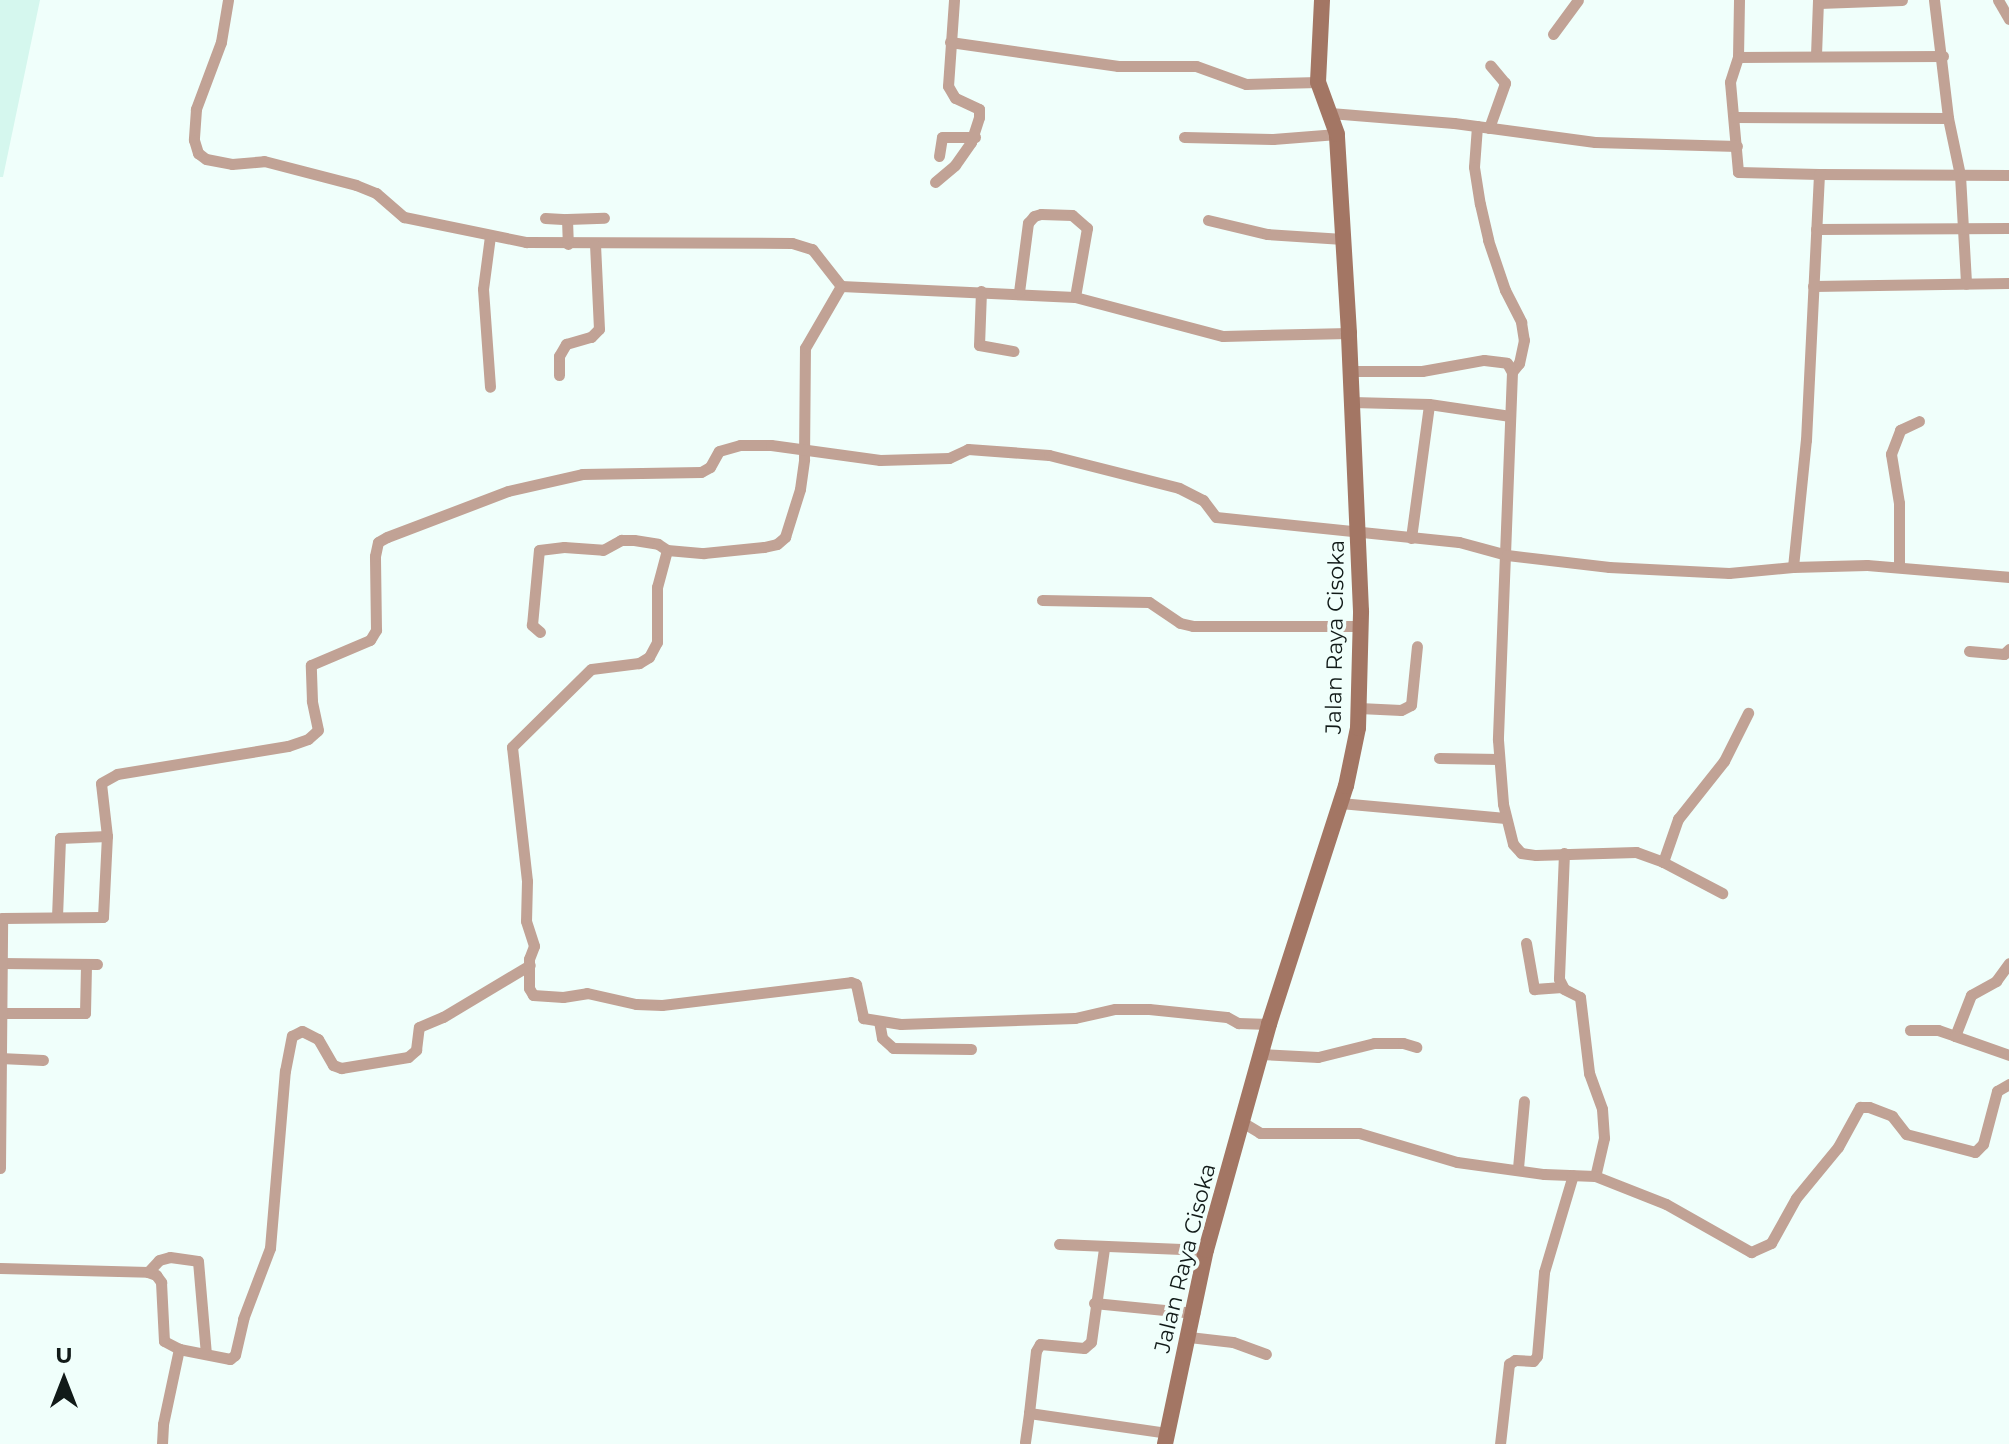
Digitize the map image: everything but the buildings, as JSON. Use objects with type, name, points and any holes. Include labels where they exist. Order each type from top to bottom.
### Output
[{"type":"street","points":[[228,0],[221,42],[196,109],[194,140],[198,153],[206,159],[232,164],[264,161],[356,185],[376,193],[404,217],[490,236],[595,245],[675,241],[792,243],[812,249],[841,286],[1075,297],[1223,336],[1349,333]]},
{"type":"street","points":[[935,182],[955,165],[975,137],[979,109],[955,98],[948,86],[954,0]]},
{"type":"street","name":"Jalan Raya Cisoka","points":[[1166,1439],[1206,1250],[1260,1054],[1352,763],[1359,708],[1361,626],[1349,333],[1337,134],[1318,82],[1322,0]]},
{"type":"street","points":[[1553,34],[1578,0]]},
{"type":"street","points":[[1739,0],[1738,57],[1730,82],[1738,172],[2009,175]]},
{"type":"street","points":[[1816,55],[1818,2],[1902,0]]},
{"type":"street","points":[[1934,0],[1948,118],[1960,175],[1966,284]]},
{"type":"street","points":[[1998,0],[2009,19]]},
{"type":"street","points":[[950,42],[984,44],[1118,66],[1196,66],[1246,84],[1318,82]]},
{"type":"street","points":[[1738,57],[1943,56]]},
{"type":"street","points":[[1490,65],[1504,78],[1505,83],[1483,127],[1474,167],[1488,240],[1505,290],[1521,322],[1524,340],[1519,363],[1512,372]]},
{"type":"street","points":[[1330,113],[1483,127],[1595,142],[1737,146]]},
{"type":"street","points":[[1734,117],[1948,118]]},
{"type":"street","points":[[1184,137],[1273,139],[1337,134]]},
{"type":"street","points":[[939,156],[942,137],[975,137]]},
{"type":"street","points":[[1793,567],[1806,440],[1819,174]]},
{"type":"street","points":[[1019,292],[1028,223],[1041,214],[1072,215],[1087,228],[1075,297]]},
{"type":"street","points":[[545,218],[604,218]]},
{"type":"street","points":[[567,219],[568,244]]},
{"type":"street","points":[[1208,220],[1267,234],[1343,239]]},
{"type":"street","points":[[1816,229],[2009,228]]},
{"type":"street","points":[[490,236],[483,289],[490,387]]},
{"type":"street","points":[[559,375],[559,356],[566,344],[591,337],[599,329],[595,245]]},
{"type":"street","points":[[1813,286],[2009,283]]},
{"type":"street","points":[[540,632],[532,625],[539,550],[564,547],[603,550],[621,540],[658,544],[667,550],[704,553],[777,544],[791,524],[805,451],[805,348],[841,286]]},
{"type":"street","points":[[981,291],[979,345],[1013,351]]},
{"type":"street","points":[[1350,371],[1422,371],[1484,360],[1507,363],[1512,372],[1507,555],[1501,598],[1499,759],[1505,818],[1513,844],[1521,853],[1636,852],[1663,862],[1722,893]]},
{"type":"street","points":[[1352,402],[1429,404],[1510,416]]},
{"type":"street","points":[[1411,538],[1429,404]]},
{"type":"street","points":[[1899,567],[1899,503],[1891,454],[1900,430],[1919,421]]},
{"type":"street","points":[[0,1166],[1,914],[100,917],[105,914],[107,836],[101,783],[110,778],[288,746],[308,739],[318,730],[312,701],[311,665],[370,640],[376,630],[378,542],[508,491],[613,471],[701,472],[710,467],[719,451],[740,445],[880,460],[949,458],[968,449],[1049,455],[1179,488],[1203,500],[1216,517],[1459,542],[1507,555],[1638,569],[1729,573],[1793,567],[1899,567],[2009,577]]},
{"type":"street","points":[[667,550],[657,587],[657,642],[649,657],[639,663],[591,669],[512,747],[527,881],[526,921],[534,946],[529,988],[533,995],[563,997],[587,993],[636,1004],[662,1005],[854,982],[860,1015],[879,1021],[931,1024],[1035,1020],[1075,1018],[1115,1009],[1158,1009],[1227,1017],[1238,1023],[1269,1024]]},
{"type":"street","points":[[1042,600],[1149,602],[1180,623],[1193,626],[1361,626]]},
{"type":"street","points":[[1359,708],[1401,710],[1411,705],[1417,646]]},
{"type":"street","points":[[1969,651],[2004,654],[2009,649]]},
{"type":"street","points":[[1663,862],[1678,819],[1724,761],[1748,713]]},
{"type":"street","points":[[1439,758],[1499,759]]},
{"type":"street","points":[[1340,803],[1505,818]]},
{"type":"street","points":[[57,917],[60,838],[107,836]]},
{"type":"street","points":[[1562,987],[1564,853]]},
{"type":"street","points":[[1526,943],[1534,989],[1562,987],[1580,997],[1589,1073],[1602,1109],[1604,1138],[1595,1176]]},
{"type":"street","points":[[0,963],[92,964],[85,1013],[0,1013]]},
{"type":"street","points":[[1955,1036],[1971,995],[1996,981],[2009,963]]},
{"type":"street","points":[[0,1268],[148,1272],[161,1282],[164,1341],[179,1349],[230,1359],[235,1355],[243,1319],[270,1248],[285,1071],[292,1036],[302,1031],[318,1039],[333,1065],[341,1068],[408,1057],[416,1050],[419,1027],[443,1017],[530,965]]},
{"type":"street","points":[[879,1021],[882,1038],[893,1048],[971,1049]]},
{"type":"street","points":[[1910,1030],[1938,1030],[2009,1055]]},
{"type":"street","points":[[1260,1054],[1318,1057],[1374,1043],[1403,1043],[1416,1047]]},
{"type":"street","points":[[0,1058],[43,1060]]},
{"type":"street","points":[[1242,1122],[1260,1133],[1359,1133],[1438,1158],[1544,1174],[1595,1176],[1666,1204],[1744,1251],[1759,1251],[1771,1243],[1796,1198],[1838,1147],[1860,1107],[1869,1107],[1892,1116],[1906,1134],[1975,1152],[1983,1144],[1997,1091],[2009,1084]]},
{"type":"street","points":[[1518,1168],[1524,1101]]},
{"type":"street","points":[[1500,1444],[1509,1364],[1515,1360],[1533,1361],[1537,1356],[1544,1272],[1573,1175]]},
{"type":"street","points":[[1059,1244],[1206,1250]]},
{"type":"street","points":[[1025,1442],[1036,1351],[1046,1342],[1088,1346],[1104,1248]]},
{"type":"street","points":[[148,1272],[159,1260],[170,1257],[198,1261],[206,1354]]},
{"type":"street","points":[[1094,1303],[1195,1313]]},
{"type":"street","points":[[1189,1337],[1233,1342],[1266,1354]]},
{"type":"street","points":[[162,1444],[163,1424],[179,1349]]},
{"type":"street","points":[[1029,1413],[1166,1439]]},
{"type":"shaded area","points":[[0,0],[40,0],[3,177],[0,177]]}]
